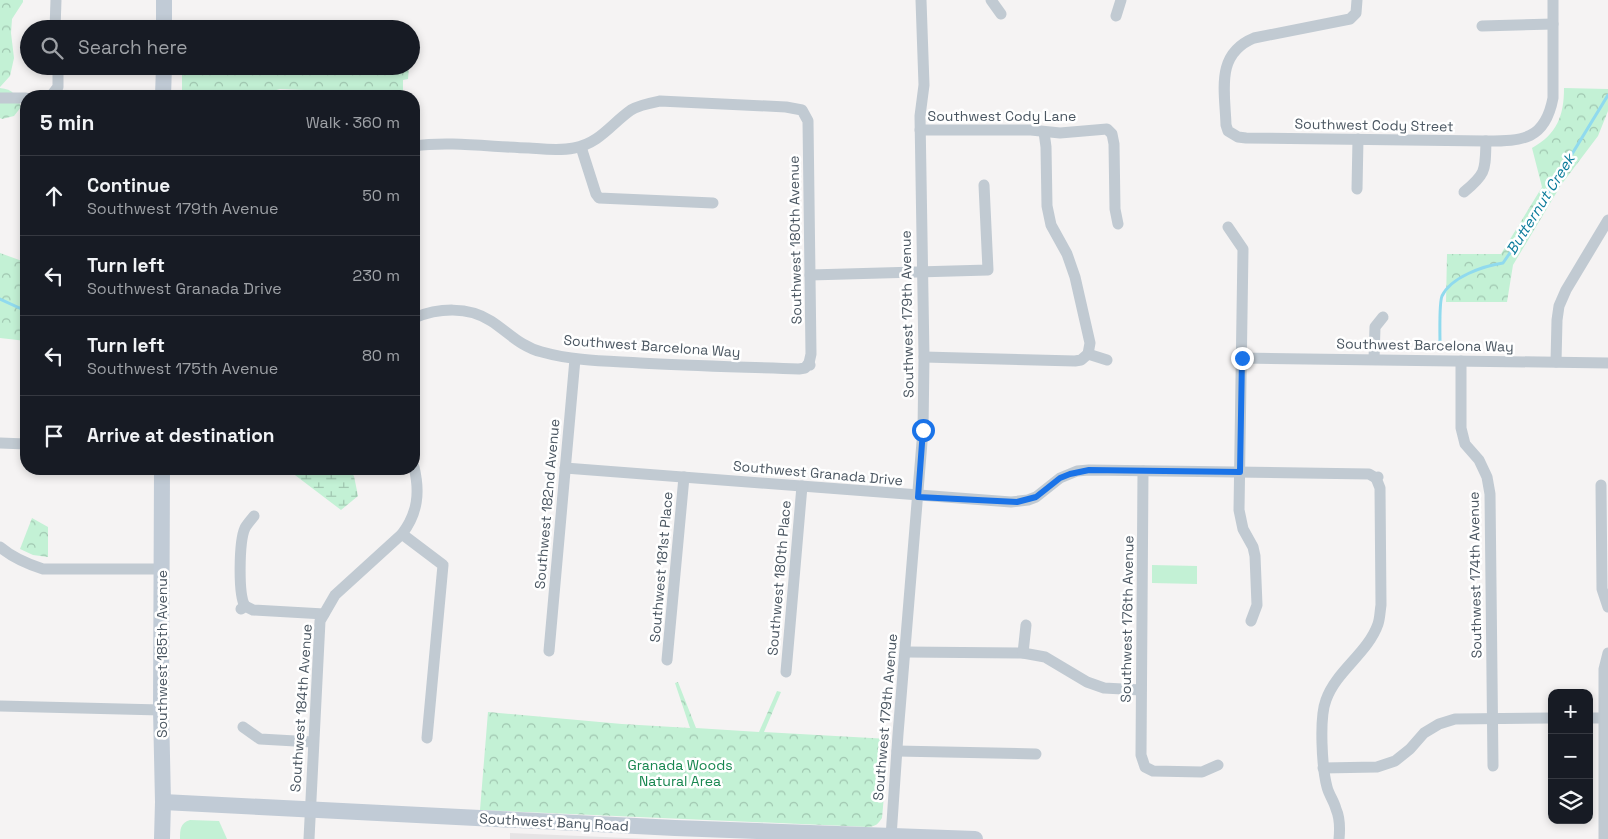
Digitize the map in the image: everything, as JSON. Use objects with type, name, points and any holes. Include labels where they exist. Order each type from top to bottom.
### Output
[{"type":"street","points":[[55,20],[56,0]]},
{"type":"street","points":[[164,0],[164,20]]},
{"type":"street","name":"Southwest 179th Avenue","points":[[891,837],[923,430],[924,357],[920,110],[924,84],[921,0]]},
{"type":"street","points":[[991,0],[1001,14]]},
{"type":"street","points":[[1116,16],[1121,0]]},
{"type":"street","name":"Southwest Cody Street","points":[[1357,0],[1356,13],[1350,19],[1254,38],[1242,43],[1229,58],[1224,73],[1226,125],[1232,135],[1238,138],[1486,142],[1516,141],[1527,138],[1543,126],[1550,112],[1553,98],[1553,24]]},
{"type":"street","points":[[1482,26],[1553,24],[1553,0]]},
{"type":"street","points":[[56,90],[58,87],[58,75]]},
{"type":"street","points":[[164,75],[164,90]]},
{"type":"street","points":[[0,98],[20,98]]},
{"type":"street","name":"Southwest 180th Avenue","points":[[581,146],[592,142],[606,133],[631,110],[651,103],[673,101],[786,107],[804,110],[809,124],[811,354],[809,364]]},
{"type":"street","name":"Southwest Cody Lane","points":[[920,130],[1031,130],[1060,133],[1107,129],[1112,134],[1115,209],[1118,224]]},
{"type":"street","points":[[924,357],[1075,361],[1081,360],[1088,354],[1090,343],[1075,277],[1067,254],[1052,225],[1046,206],[1046,147],[1044,132]]},
{"type":"street","points":[[1357,189],[1358,139]]},
{"type":"street","points":[[1464,192],[1480,179],[1485,166],[1486,142]]},
{"type":"street","points":[[420,146],[440,144],[563,150],[581,146],[596,194],[599,198],[713,203]]},
{"type":"street","points":[[810,276],[988,270],[984,185]]},
{"type":"street","points":[[1556,362],[1559,306],[1566,290],[1608,220]]},
{"type":"street","points":[[1228,227],[1243,249],[1239,510],[1243,529],[1253,547],[1255,556],[1257,605],[1251,620]]},
{"type":"street","name":"Southwest Barcelona Way","points":[[420,316],[435,311],[466,312],[489,320],[531,349],[574,359],[799,370],[809,364]]},
{"type":"street","points":[[1374,359],[1375,327],[1384,317]]},
{"type":"street","points":[[1088,354],[1107,360]]},
{"type":"street","name":"Southwest Barcelona Way","points":[[1242,358],[1608,363]]},
{"type":"street","name":"Southwest 182nd Avenue","points":[[549,651],[574,359]]},
{"type":"street","name":"Southwest 174th Avenue","points":[[1461,360],[1461,428],[1466,444],[1479,460],[1487,477],[1490,494],[1493,766]]},
{"type":"street","points":[[0,443],[20,444]]},
{"type":"street","name":"Southwest Granada Drive","points":[[566,468],[918,497],[1017,502],[1036,497],[1058,476],[1089,470],[1369,474],[1377,478],[1380,488],[1381,605],[1378,623],[1372,637],[1332,687],[1325,701],[1323,716],[1323,768]]},
{"type":"street","name":"Southwest 176th Avenue","points":[[1143,470],[1141,755],[1145,767],[1153,771],[1202,772],[1218,765]]},
{"type":"street","name":"Southwest 185th Avenue","points":[[162,475],[162,839]]},
{"type":"street","name":"Southwest 184th Avenue","points":[[309,839],[319,630],[324,614],[335,595],[402,534],[413,516],[417,500],[416,475]]},
{"type":"street","name":"Southwest 181st Place","points":[[667,660],[684,477]]},
{"type":"street","points":[[1601,485],[1602,590],[1608,607]]},
{"type":"street","name":"Southwest 180th Place","points":[[786,672],[802,486]]},
{"type":"street","points":[[254,516],[245,527],[241,539],[241,594],[243,608],[324,614]]},
{"type":"street","points":[[402,534],[443,566],[427,738]]},
{"type":"street","points":[[0,547],[28,565],[43,568],[162,569]]},
{"type":"street","points":[[1024,653],[1026,625]]},
{"type":"street","points":[[906,652],[1024,653],[1045,657],[1087,682],[1104,688],[1141,690]]},
{"type":"street","points":[[1604,839],[1604,669],[1608,653]]},
{"type":"street","points":[[0,706],[161,710]]},
{"type":"street","points":[[1340,839],[1340,823],[1337,810],[1328,788],[1323,768],[1377,767],[1395,761],[1410,749],[1424,733],[1439,724],[1455,720],[1548,718]]},
{"type":"street","points":[[1593,718],[1604,718]]},
{"type":"street","points":[[244,726],[260,739],[313,742]]},
{"type":"street","points":[[897,752],[1036,754]]},
{"type":"street","name":"Southwest Bany Road","points":[[163,802],[750,831],[819,837],[975,839]]},
{"type":"shaded area","points":[[510,833],[650,839],[510,839]]},
{"type":"green space","points":[[0,0],[23,0],[23,2],[12,19],[11,33],[14,58],[10,76],[0,87]]},
{"type":"green space","points":[[182,75],[408,75],[408,79],[403,80],[403,90],[182,90]]},
{"type":"green space","points":[[0,88],[14,94],[20,108],[14,116],[0,118]]},
{"type":"green space","points":[[1564,88],[1608,89],[1608,111],[1598,136],[1561,185],[1513,265],[1507,302],[1446,302],[1447,254],[1501,254],[1542,187],[1532,148],[1548,137],[1557,123],[1563,107]]},
{"type":"green space","points":[[0,253],[20,260],[20,340],[0,338]]},
{"type":"green space","points":[[295,475],[353,475],[358,496],[341,510]]},
{"type":"green space","points":[[32,518],[48,527],[48,557],[33,555],[20,549]]},
{"type":"green space","points":[[1152,565],[1197,566],[1197,584],[1152,583]]},
{"type":"green space","name":"Granada Woods Natural Area","points":[[678,682],[696,728],[759,732],[777,691],[781,692],[764,732],[889,739],[882,818],[877,824],[869,827],[480,810],[488,712],[690,728],[675,683]]},
{"type":"green space","points":[[190,820],[219,821],[227,839],[180,839],[182,825]]},
{"type":"waterway","name":"Butternut Creek","points":[[1440,344],[1440,305],[1446,289],[1468,274],[1503,263],[1525,231],[1608,95]]},
{"type":"waterway","points":[[0,299],[20,308]]},
{"type":"route","points":[[923,430],[918,497],[1017,502],[1036,497],[1060,478],[1078,471],[1089,470],[1240,472],[1242,358]]}]
